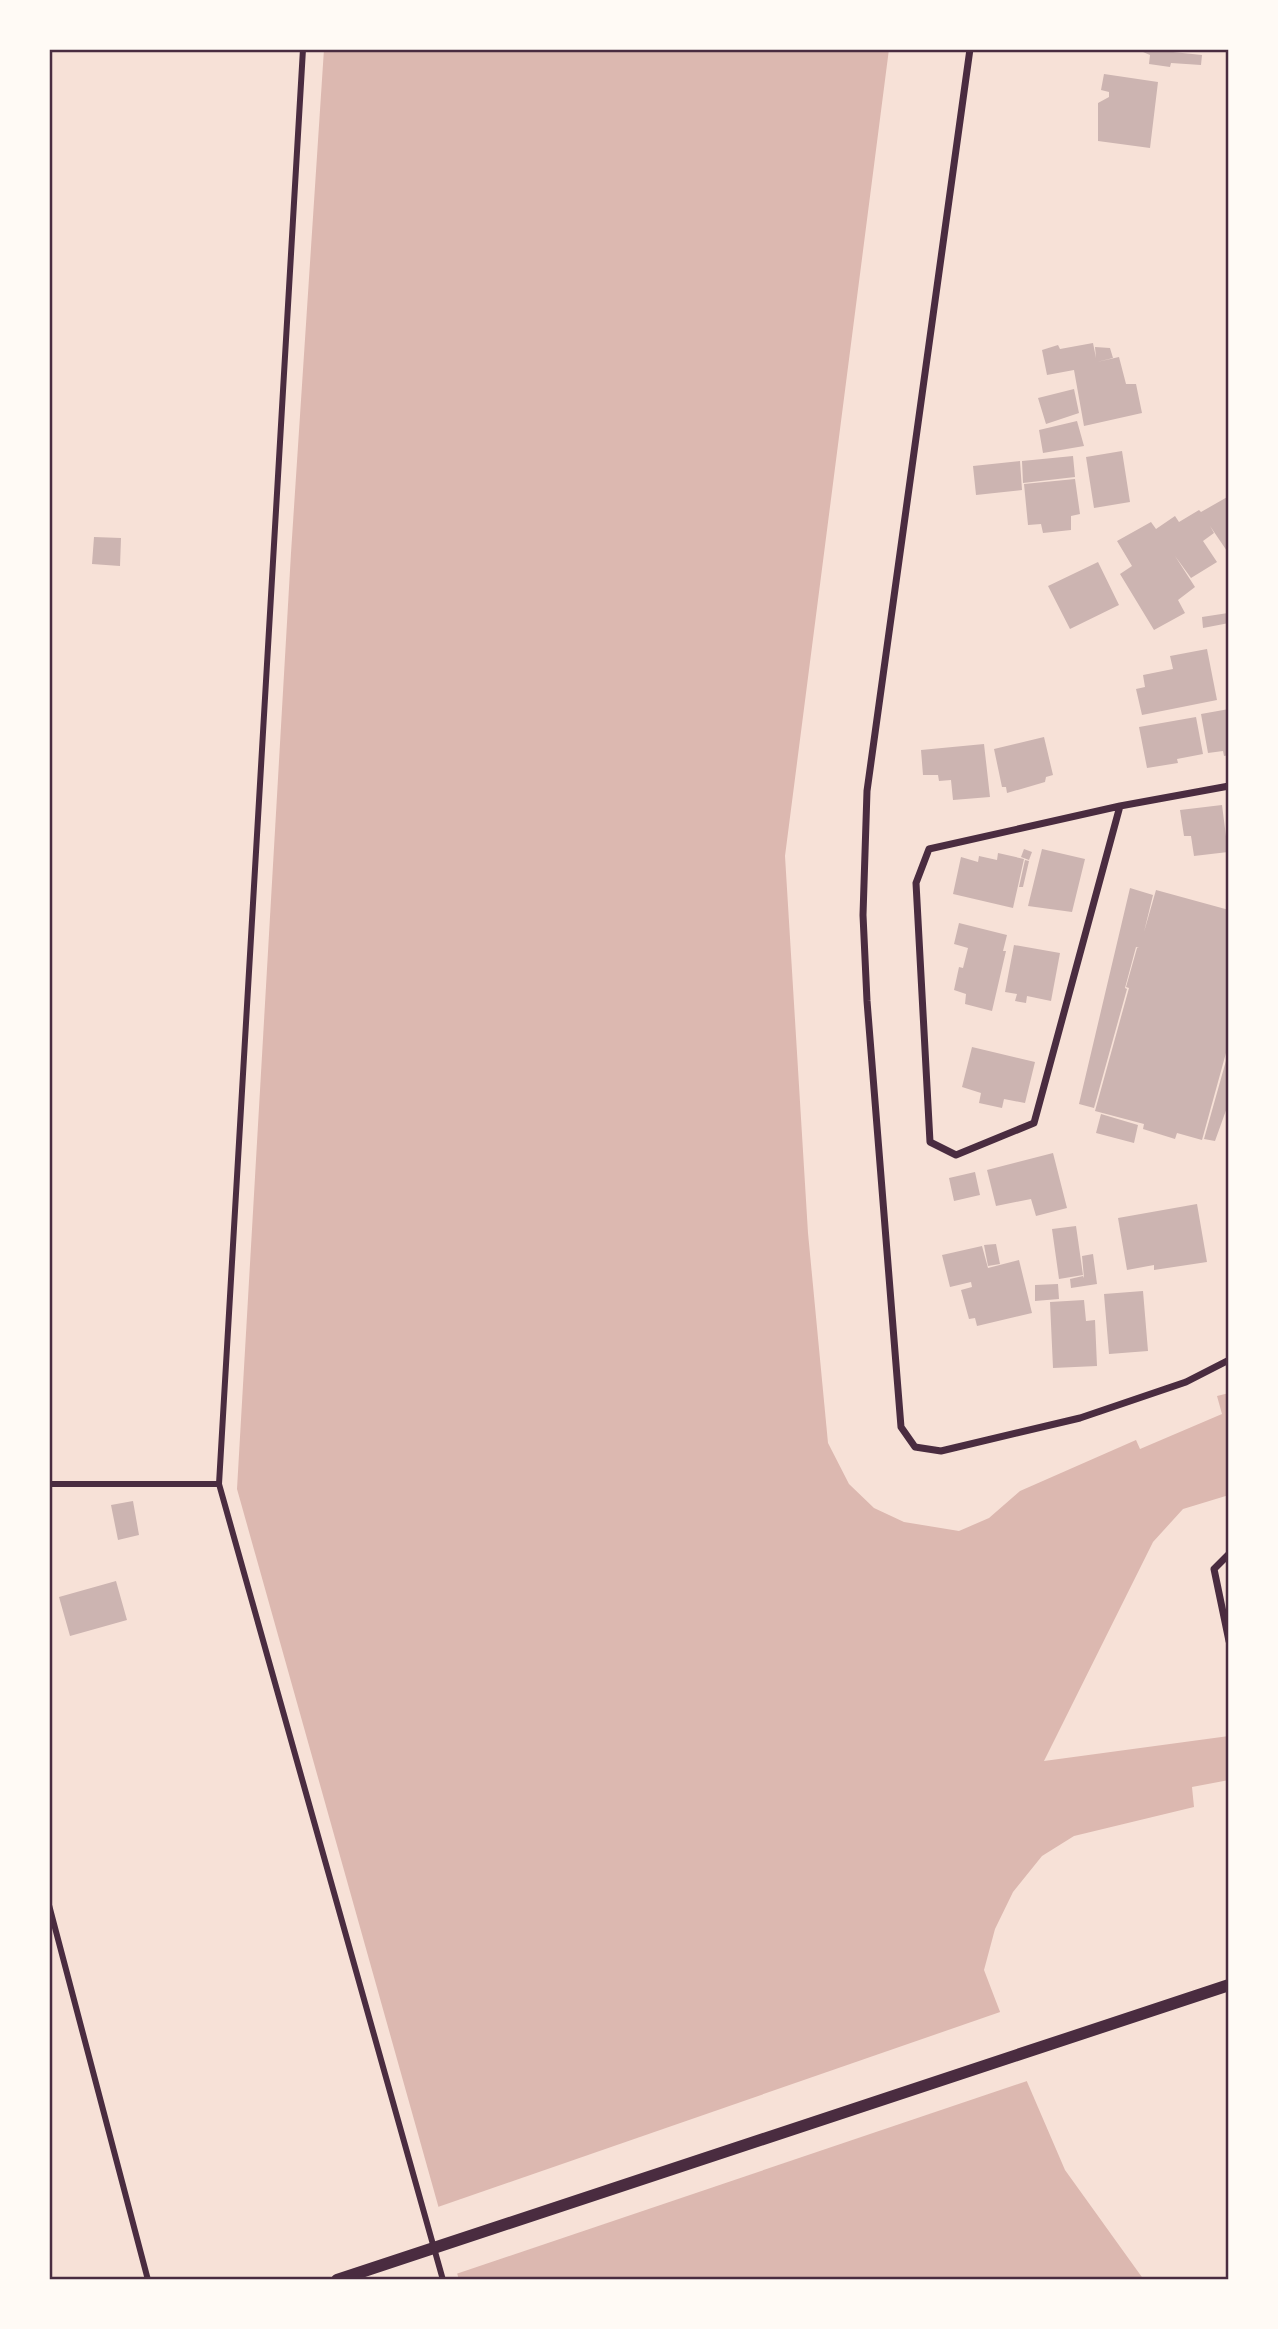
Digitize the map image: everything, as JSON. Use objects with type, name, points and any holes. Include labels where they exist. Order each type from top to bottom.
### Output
[{"type":"street","points":[[303,49],[219,1484],[443,2280]]},
{"type":"street","points":[[970,49],[867,791],[863,915],[901,1427],[915,1447],[941,1451],[1080,1418],[1186,1382],[1229,1360]]},
{"type":"street","points":[[1120,806],[1034,1123],[956,1155],[930,1142],[916,883],[929,849],[1120,806],[1229,786]]},
{"type":"street","points":[[49,1484],[219,1484]]},
{"type":"street","points":[[1229,1554],[1214,1569],[1229,1641]]},
{"type":"street","points":[[49,1905],[148,2280]]},
{"type":"street","points":[[337,2280],[1229,1985]]},
{"type":"shaded area","points":[[324,49],[889,49],[785,856],[808,1233],[828,1443],[849,1484],[874,1508],[904,1522],[959,1531],[989,1518],[1020,1491],[1136,1440],[1140,1449],[1222,1414],[1217,1396],[1229,1393],[1229,1495],[1183,1509],[1153,1542],[1044,1761],[1229,1736],[1229,1780],[1192,1787],[1194,1807],[1074,1836],[1042,1856],[1013,1892],[995,1929],[984,1970],[1025,2077],[1065,2170],[1144,2280],[459,2280],[237,1489],[291,553]]},
{"type":"pier","points":[[1003,2011],[1030,2080],[453,2275],[435,2208]]},
{"type":"building","points":[[1144,49],[1202,55],[1201,65],[1171,63],[1170,67],[1149,64],[1150,55],[1143,52]]},
{"type":"building","points":[[1104,74],[1158,82],[1150,148],[1098,141],[1098,103],[1109,97],[1109,92],[1101,90]]},
{"type":"building","points":[[1093,343],[1096,358],[1095,347],[1110,348],[1113,358],[1097,362],[1119,357],[1126,384],[1136,384],[1142,413],[1084,426],[1074,370],[1047,375],[1042,350],[1058,345],[1060,349]]},
{"type":"building","points":[[1074,389],[1079,413],[1046,424],[1038,398]]},
{"type":"building","points":[[1077,421],[1084,446],[1043,453],[1039,430]]},
{"type":"building","points":[[1122,451],[1130,502],[1094,508],[1086,457]]},
{"type":"building","points":[[1073,456],[1075,477],[1023,483],[1022,461]]},
{"type":"building","points":[[1020,461],[1022,490],[976,495],[973,466]]},
{"type":"building","points":[[1075,479],[1080,514],[1071,516],[1071,530],[1043,533],[1041,524],[1028,525],[1024,484]]},
{"type":"building","points":[[1229,496],[1229,554],[1210,526],[1214,533],[1203,541],[1217,562],[1191,578],[1175,556],[1195,587],[1178,600],[1185,613],[1154,630],[1120,574],[1132,566],[1117,541],[1151,522],[1156,529],[1175,516],[1179,522]]},
{"type":"building","points":[[94,537],[121,538],[120,566],[92,564]]},
{"type":"building","points":[[1098,562],[1119,605],[1070,629],[1048,586]]},
{"type":"building","points":[[1228,613],[1229,623],[1203,628],[1202,617]]},
{"type":"building","points":[[1207,649],[1217,700],[1142,715],[1136,689],[1145,687],[1143,675],[1173,669],[1170,656]]},
{"type":"building","points":[[1229,709],[1229,755],[1224,756],[1223,751],[1208,753],[1201,714]]},
{"type":"building","points":[[1196,717],[1203,754],[1177,759],[1178,763],[1147,768],[1139,727]]},
{"type":"building","points":[[1044,737],[1053,775],[1046,777],[1045,782],[1007,793],[1006,787],[1002,787],[994,749]]},
{"type":"building","points":[[984,744],[990,797],[953,800],[951,780],[939,781],[938,775],[923,775],[921,750]]},
{"type":"building","points":[[1222,805],[1228,852],[1194,856],[1191,836],[1184,836],[1180,810]]},
{"type":"building","points":[[1024,849],[1032,852],[1029,860],[1021,857]]},
{"type":"building","points":[[1042,849],[1085,859],[1072,912],[1028,906]]},
{"type":"building","points":[[998,853],[1024,859],[1013,908],[953,894],[961,857],[978,862],[979,856],[997,860]]},
{"type":"building","points":[[1025,860],[1029,861],[1023,887],[1019,887]]},
{"type":"building","points":[[1130,888],[1153,895],[1144,932],[1156,890],[1229,910],[1229,1042],[1202,1140],[1177,1133],[1175,1139],[1143,1129],[1144,1124],[1095,1111],[1129,988],[1126,987],[1139,948],[1136,947],[1094,1108],[1079,1104]]},
{"type":"building","points":[[959,923],[1007,935],[1003,951],[1006,951],[992,1011],[965,1004],[966,994],[954,990],[959,967],[963,968],[968,948],[954,944]]},
{"type":"building","points":[[1014,945],[1060,953],[1051,1001],[1027,996],[1026,1003],[1015,1001],[1017,994],[1005,992]]},
{"type":"building","points":[[972,1047],[1035,1062],[1025,1103],[1004,1099],[1002,1108],[979,1103],[981,1093],[962,1087]]},
{"type":"building","points":[[1229,1050],[1229,1102],[1215,1141],[1204,1139]]},
{"type":"building","points":[[1101,1114],[1138,1125],[1134,1143],[1096,1133]]},
{"type":"building","points":[[1053,1153],[1067,1208],[1036,1216],[1031,1199],[996,1206],[987,1170]]},
{"type":"building","points":[[975,1172],[980,1195],[954,1201],[949,1178]]},
{"type":"building","points":[[1197,1204],[1207,1262],[1154,1270],[1154,1265],[1127,1270],[1118,1218]]},
{"type":"building","points":[[1076,1226],[1083,1275],[1059,1279],[1052,1229]]},
{"type":"building","points":[[996,1244],[1000,1264],[988,1266],[984,1245]]},
{"type":"building","points":[[982,1246],[988,1268],[1019,1260],[1032,1313],[977,1326],[975,1318],[969,1319],[961,1290],[972,1287],[971,1282],[950,1287],[942,1255]]},
{"type":"building","points":[[1093,1254],[1097,1284],[1071,1288],[1070,1279],[1084,1278],[1082,1256]]},
{"type":"building","points":[[1058,1284],[1059,1299],[1035,1301],[1035,1285]]},
{"type":"building","points":[[1143,1291],[1148,1351],[1109,1354],[1104,1294]]},
{"type":"building","points":[[1084,1300],[1086,1321],[1095,1320],[1097,1366],[1053,1368],[1050,1302]]},
{"type":"building","points":[[133,1501],[139,1535],[118,1540],[111,1505]]},
{"type":"building","points":[[116,1581],[127,1620],[70,1636],[59,1597]]}]
